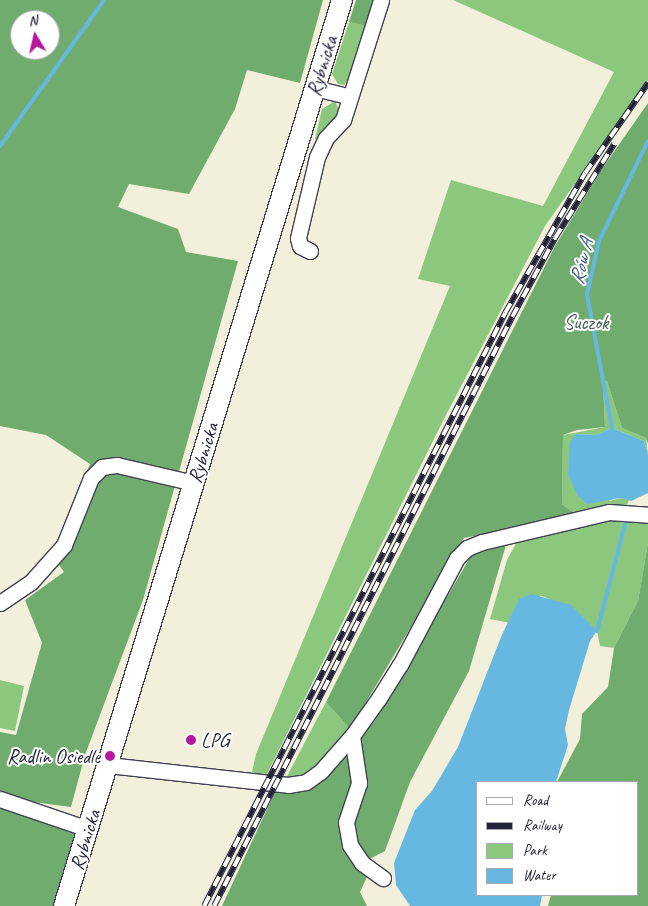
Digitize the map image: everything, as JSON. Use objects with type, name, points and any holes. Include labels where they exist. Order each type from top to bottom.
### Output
[{"type":"main road","name":"Rybnicka","points":[[64,906],[342,0]]},
{"type":"street","points":[[310,251],[300,246],[298,238],[317,157],[326,138],[343,120],[381,0]]},
{"type":"street","points":[[315,88],[350,97]]},
{"type":"street","points":[[0,603],[31,582],[64,545],[92,478],[102,467],[117,465],[194,483]]},
{"type":"street","points":[[108,765],[288,785],[306,782],[321,771],[352,736],[400,665],[446,577],[467,548],[482,542],[609,512],[648,515]]},
{"type":"street","points":[[352,736],[359,783],[346,822],[350,844],[362,863],[383,878]]},
{"type":"street","points":[[0,799],[88,829]]},
{"type":"green space","points":[[0,0],[323,0],[300,83],[247,70],[235,109],[189,194],[129,184],[118,207],[178,229],[186,252],[238,261],[143,600],[85,755],[71,807],[33,802],[75,835],[54,906],[0,906],[0,732],[16,735],[42,643],[25,600],[64,572],[49,551],[59,540],[90,464],[46,435],[0,426]]},
{"type":"green space","points":[[356,0],[377,0],[366,26],[349,22]]},
{"type":"green space","points":[[453,0],[648,0],[648,80],[545,226],[445,417],[265,778],[252,772],[256,754],[450,286],[418,279],[451,180],[543,206],[614,72]]},
{"type":"green space","points":[[349,22],[366,26],[350,77],[344,85],[338,84],[332,74]]},
{"type":"green space","points":[[335,101],[340,112],[321,141],[315,139],[322,109]]},
{"type":"green space","name":"Suczok","points":[[648,103],[648,444],[646,438],[622,428],[607,381],[603,382],[605,427],[577,430],[563,435],[562,504],[574,513],[568,519],[464,538],[350,729],[326,702],[555,246],[602,169]]},
{"type":"green space","points":[[607,381],[622,428],[646,438],[648,454],[644,441],[612,428],[597,435],[576,434],[568,475],[573,484],[610,501],[621,498],[629,500],[627,505],[619,508],[574,513],[562,504],[563,435],[605,427],[603,382]]},
{"type":"green space","points":[[648,515],[648,543],[638,601],[614,648],[600,646],[597,631],[556,602],[542,596],[520,599],[510,623],[490,619],[507,560],[518,540],[541,528]]},
{"type":"green space","points":[[508,538],[469,671],[410,782],[385,851],[362,863],[367,877],[360,892],[367,906],[222,906],[275,792],[316,784],[374,722],[472,554]]},
{"type":"green space","points":[[648,543],[648,906],[548,906],[551,896],[638,896],[638,781],[558,781],[580,739],[582,714],[608,687],[614,648],[638,601]]},
{"type":"green space","points":[[0,680],[24,686],[15,731],[0,728]]},
{"type":"green space","points":[[326,702],[350,729],[308,775],[284,782]]},
{"type":"water","points":[[612,428],[644,441],[648,454],[648,493],[631,501],[621,498],[587,504],[578,496],[568,475],[570,442],[576,434],[597,435]]},
{"type":"water","points":[[531,594],[571,605],[597,631],[590,641],[569,710],[565,729],[568,745],[556,781],[476,781],[476,896],[542,896],[540,906],[410,906],[396,885],[394,863],[415,810],[432,791],[458,747],[501,637],[519,599]]},
{"type":"waterway","points":[[0,146],[104,0]]},
{"type":"waterway","name":"Rów A","points":[[612,428],[587,294],[599,241],[648,141]]},
{"type":"waterway","name":"Rów A","points":[[597,631],[625,524]]},
{"type":"railway","points":[[204,906],[505,313],[585,173],[648,83]]},
{"type":"railway","points":[[214,906],[512,317],[555,238],[614,144]]},
{"type":"place","name":"LPG","points":[[191,740]]},
{"type":"place","name":"Radlin Osiedle","points":[[110,756]]}]
